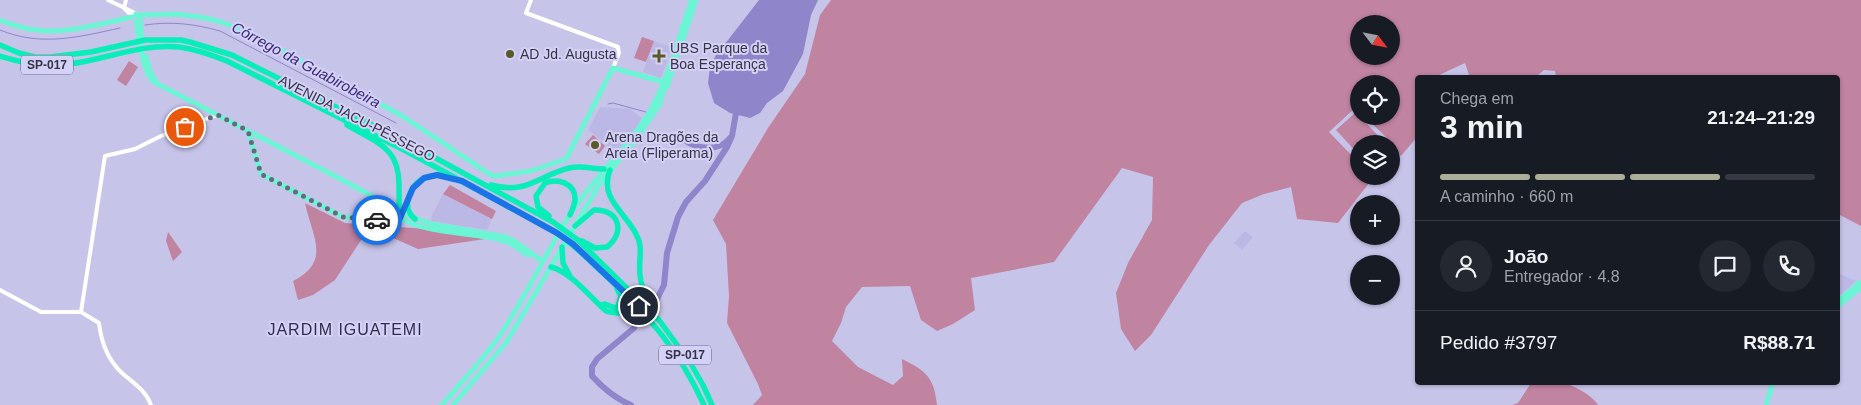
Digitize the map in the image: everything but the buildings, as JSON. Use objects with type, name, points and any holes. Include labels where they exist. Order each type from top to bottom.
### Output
[{"type":"highway","name":"AVENIDA JACU-PÊSSEGO","points":[[0,46],[35,57],[68,56],[145,40],[181,40],[202,44],[232,55],[410,144],[553,222],[578,240],[651,310],[691,364],[712,405]]},
{"type":"highway","name":"AVENIDA JACU-PÊSSEGO","points":[[0,56],[39,65],[68,64],[145,49],[180,48],[219,58],[334,115],[462,181],[557,233],[573,244],[648,317],[682,361],[704,405]]},
{"type":"highway","points":[[334,115],[344,124],[384,147],[393,156],[400,178],[400,214]]},
{"type":"highway","points":[[482,182],[501,188],[516,189],[568,169],[582,166],[607,170],[606,183],[608,193],[640,241],[641,282],[651,310]]},
{"type":"highway","points":[[400,214],[416,183],[428,176],[444,176],[462,181]]},
{"type":"highway","points":[[553,222],[538,207],[536,202],[538,192],[545,183],[557,180],[571,188],[575,200],[570,214]]},
{"type":"highway","points":[[408,198],[408,211],[415,219]]},
{"type":"highway","points":[[575,226],[594,210],[608,212],[615,218],[617,223],[618,233],[616,238],[607,247],[595,248],[578,240]]},
{"type":"highway","points":[[562,247],[563,263],[571,278]]},
{"type":"highway","points":[[551,267],[560,270],[571,278],[610,312],[632,312],[648,317]]},
{"type":"highway","points":[[601,305],[605,304],[616,308],[620,303],[622,296],[613,281]]},
{"type":"main road","points":[[454,405],[498,354],[513,333],[607,170],[645,120],[663,82],[692,0]]},
{"type":"main road","points":[[442,405],[495,344],[570,214],[590,185],[607,170],[641,132],[660,103],[667,89],[696,0]]},
{"type":"main road","points":[[0,20],[31,30],[53,32],[72,31],[158,15],[201,17],[218,21],[251,33],[404,118],[494,176],[531,171],[566,159],[613,68],[663,82]]},
{"type":"main road","points":[[136,18],[149,68],[157,83],[422,226],[502,240],[542,263]]},
{"type":"main road","points":[[660,103],[665,86],[663,82]]},
{"type":"main road","points":[[248,131],[261,174],[343,217],[390,220],[400,214],[432,224],[506,237],[516,242],[542,263]]},
{"type":"main road","points":[[1840,299],[1861,282]]},
{"type":"main road","points":[[1840,304],[1861,287]]},
{"type":"main road","points":[[511,318],[515,321],[513,333]]},
{"type":"main road","points":[[1766,405],[1772,385]]},
{"type":"main road","points":[[1762,405],[1768,396]]},
{"type":"street","points":[[108,0],[124,8],[136,18]]},
{"type":"street","points":[[124,8],[126,0]]},
{"type":"street","points":[[531,0],[526,13],[615,45],[619,49],[613,68]]},
{"type":"street","points":[[81,312],[105,156],[135,149],[161,136],[218,115]]},
{"type":"street","points":[[0,290],[41,312],[81,312],[99,323],[100,331],[112,361],[147,396],[151,405]]},
{"type":"shaded area","points":[[759,0],[818,0],[811,15],[803,54],[783,91],[767,103],[760,113],[750,118],[730,113],[714,103],[708,83],[710,67],[718,51]]},
{"type":"shaded area","points":[[831,0],[1861,0],[1861,226],[1840,215],[1840,75],[1556,75],[1555,71],[1544,70],[1538,75],[1469,75],[1465,63],[1439,75],[1415,75],[1415,139],[1401,156],[1400,135],[1384,135],[1373,125],[1400,125],[1400,75],[1350,75],[1350,113],[1329,132],[1350,154],[1350,185],[1368,185],[1360,195],[1350,195],[1350,208],[1338,223],[1297,219],[1291,187],[1264,194],[1242,203],[1209,245],[1151,335],[1135,351],[1121,329],[1116,293],[1128,263],[1152,220],[1153,177],[1122,168],[1054,262],[971,278],[975,310],[953,324],[937,331],[921,320],[910,286],[862,287],[846,307],[832,341],[858,367],[893,385],[903,376],[902,359],[917,367],[931,381],[937,405],[753,405],[762,395],[727,323],[729,296],[726,244],[713,220],[768,128],[805,74],[820,15]]},
{"type":"shaded area","points":[[642,37],[654,41],[646,62],[634,58]]},
{"type":"shaded area","name":"UBS Parque da Boa Esperança","points":[[654,41],[672,47],[661,78],[643,72]]},
{"type":"shaded area","points":[[129,61],[138,67],[126,86],[117,80]]},
{"type":"shaded area","points":[[600,107],[630,109],[642,118],[633,133],[616,152],[588,130]]},
{"type":"shaded area","points":[[1350,117],[1350,125],[1368,125],[1377,135],[1350,135],[1350,145],[1336,130]]},
{"type":"shaded area","name":"Arena Dragões da Areia (Fliperama)","points":[[593,135],[605,146],[599,154],[585,144]]},
{"type":"shaded area","points":[[450,185],[496,211],[492,219],[443,194]]},
{"type":"shaded area","points":[[443,194],[492,219],[487,230],[431,221],[432,215]]},
{"type":"shaded area","points":[[305,203],[345,223],[427,229],[485,239],[418,249],[384,234],[370,235],[361,240],[335,280],[313,295],[298,300],[293,281],[305,273],[312,265],[316,256],[315,237]]},
{"type":"shaded area","points":[[1245,231],[1253,237],[1242,250],[1234,243]]},
{"type":"shaded area","points":[[168,232],[182,252],[173,261],[166,241]]},
{"type":"shaded area","points":[[1840,274],[1856,281],[1840,295]]},
{"type":"shaded area","points":[[1530,385],[1570,385],[1588,395],[1598,405],[1512,405],[1518,403]]},
{"type":"waterway","name":"Córrego da Guabirobeira","points":[[145,25],[183,24],[220,31],[396,123]]},
{"type":"waterway","name":"Córrego da Guabirobeira","points":[[0,30],[30,38],[60,39],[120,28]]},
{"type":"waterway","points":[[608,104],[613,103],[646,112]]},
{"type":"waterway","points":[[656,301],[664,285],[667,253],[678,217],[686,202],[705,181],[727,147],[732,136],[737,107]]},
{"type":"waterway","points":[[682,138],[693,145],[706,148],[719,146],[730,138]]},
{"type":"waterway","points":[[631,405],[625,403],[601,385],[592,376],[592,367],[597,359],[634,328]]},
{"type":"way so far","points":[[185,127],[218,115],[248,131],[261,174],[343,217],[377,220]]},
{"type":"place","name":"AD Jd. Augusta","points":[[510,54]]},
{"type":"place","name":"UBS Parque da Boa Esperança","points":[[659,56]]},
{"type":"place","name":"Arena Dragões da Areia (Fliperama)","points":[[595,145]]},
{"type":"district","name":"JARDIM IGUATEMI","points":[[345,329]]},
{"type":"route","points":[[377,220],[400,218],[413,188],[416,183],[424,178],[437,175],[462,181],[557,233],[573,244],[639,306]]}]
